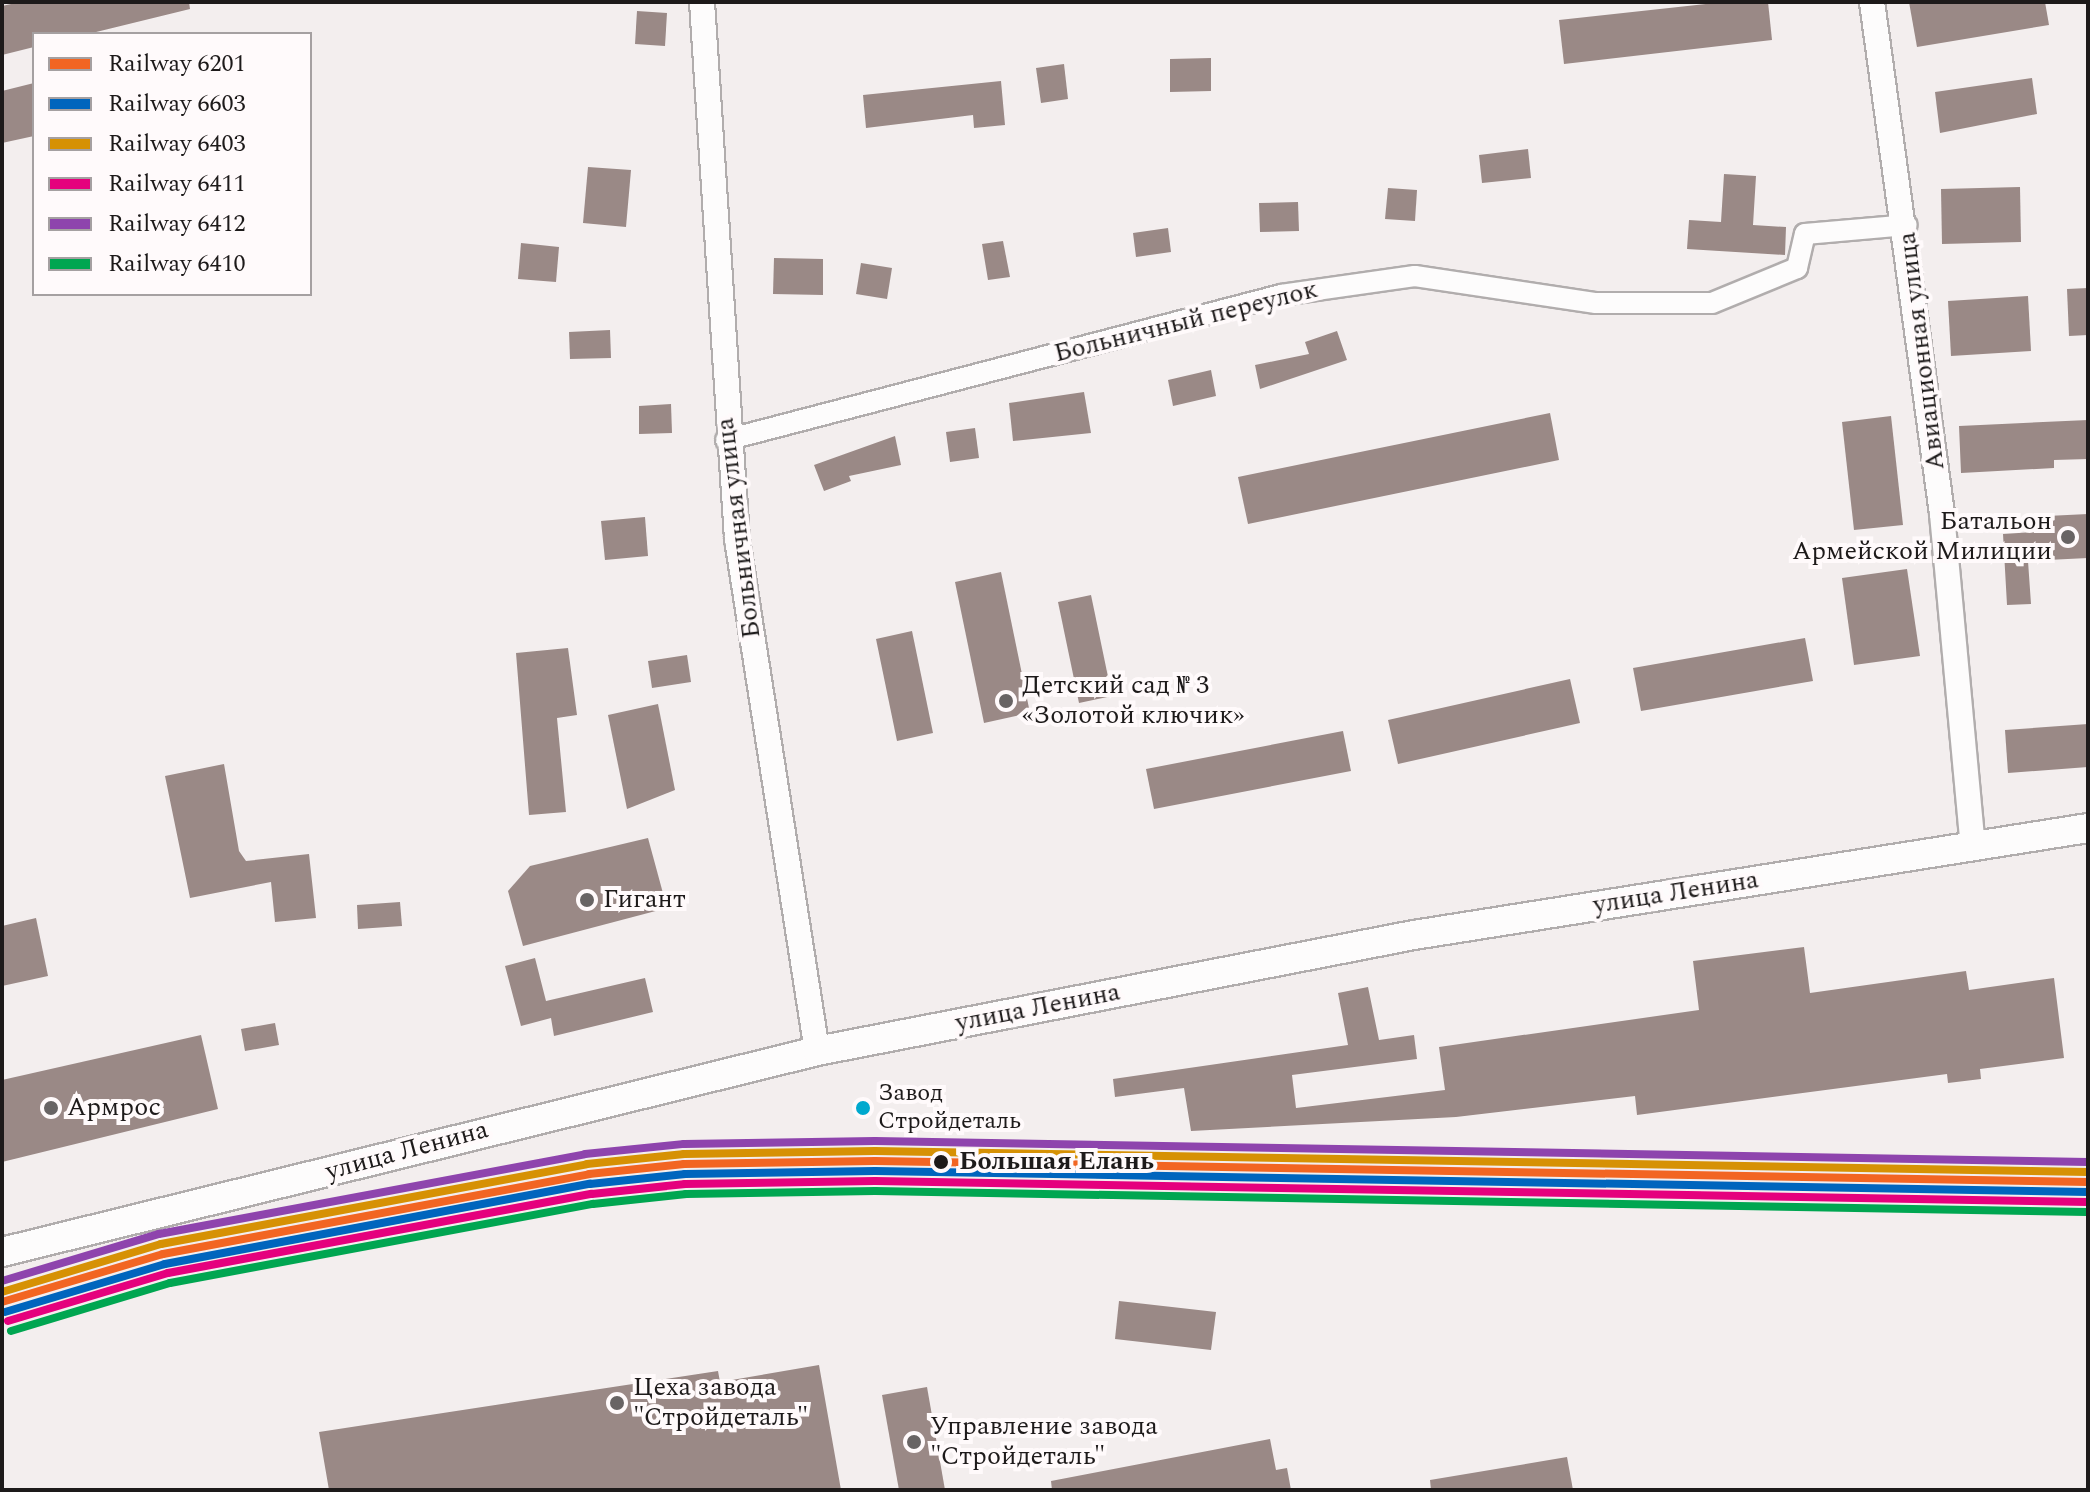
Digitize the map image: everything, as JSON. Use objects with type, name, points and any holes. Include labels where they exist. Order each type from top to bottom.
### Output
[{"type":"main road","name":"улица Ленина","points":[[2,1252],[817,1051],[1414,935],[2088,828]]},
{"type":"street","name":"Больничная улица","points":[[702,2],[726,440],[817,1051]]},
{"type":"street","name":"Авиационная улица","points":[[1872,2],[1907,225],[1973,846]]},
{"type":"street","name":"Больничный переулок","points":[[726,440],[1281,295],[1415,276],[1596,303],[1712,303],[1797,268],[1805,234],[1907,225]]},
{"type":"building","points":[[20,2],[189,2],[190,9],[96,32],[32,32],[32,48],[2,55],[2,6]]},
{"type":"building","points":[[1724,2],[1768,2],[1772,40],[1564,64],[1559,20]]},
{"type":"building","points":[[1909,2],[2045,2],[2049,25],[1917,47]]},
{"type":"building","points":[[637,11],[667,13],[665,46],[635,44]]},
{"type":"building","points":[[1211,58],[1211,91],[1170,92],[1170,59]]},
{"type":"building","points":[[1064,64],[1068,99],[1041,103],[1036,68]]},
{"type":"building","points":[[2032,78],[2037,114],[1940,133],[1935,92]]},
{"type":"building","points":[[1001,81],[1005,125],[974,128],[973,115],[866,128],[863,95]]},
{"type":"building","points":[[32,84],[32,136],[2,143],[2,91]]},
{"type":"building","points":[[1528,149],[1531,178],[1482,183],[1479,155]]},
{"type":"building","points":[[588,167],[631,170],[626,227],[583,223]]},
{"type":"building","points":[[1724,174],[1756,176],[1753,225],[1786,227],[1785,255],[1687,249],[1689,220],[1721,222]]},
{"type":"building","points":[[2020,187],[2021,242],[1942,244],[1941,189]]},
{"type":"building","points":[[1388,188],[1417,190],[1415,221],[1385,219]]},
{"type":"building","points":[[1298,202],[1299,231],[1260,232],[1259,203]]},
{"type":"building","points":[[1168,228],[1171,252],[1136,257],[1133,233]]},
{"type":"building","points":[[1003,241],[1010,277],[988,280],[982,244]]},
{"type":"building","points":[[521,243],[559,247],[556,282],[518,279]]},
{"type":"building","points":[[774,258],[823,259],[823,295],[773,294]]},
{"type":"building","points":[[861,263],[892,268],[887,299],[856,294]]},
{"type":"building","points":[[2088,288],[2088,335],[2069,336],[2067,289]]},
{"type":"building","points":[[2028,296],[2031,351],[1951,356],[1948,301]]},
{"type":"building","points":[[610,330],[611,358],[570,359],[569,332]]},
{"type":"building","points":[[1337,331],[1347,360],[1260,389],[1255,365],[1309,354],[1305,342]]},
{"type":"building","points":[[1211,370],[1216,396],[1173,406],[1168,380]]},
{"type":"building","points":[[1084,392],[1091,433],[1013,441],[1009,403]]},
{"type":"building","points":[[671,404],[672,433],[639,434],[639,406]]},
{"type":"building","points":[[1550,413],[1559,460],[1248,524],[1238,477]]},
{"type":"building","points":[[1891,416],[1903,525],[1854,530],[1842,422]]},
{"type":"building","points":[[2088,420],[2088,459],[2054,460],[2054,468],[1961,473],[1959,426]]},
{"type":"building","points":[[975,428],[979,458],[950,462],[946,432]]},
{"type":"building","points":[[895,436],[901,465],[849,476],[851,481],[824,491],[814,465]]},
{"type":"building","points":[[2088,514],[2088,558],[2028,561],[2031,604],[2007,605],[2003,534],[2047,531],[2047,516]]},
{"type":"building","points":[[645,517],[648,556],[605,560],[601,521]]},
{"type":"building","points":[[1907,569],[1920,656],[1854,665],[1842,578]]},
{"type":"building","points":[[1001,572],[1030,713],[984,723],[955,582]]},
{"type":"building","points":[[1091,595],[1112,696],[1079,703],[1058,602]]},
{"type":"building","points":[[912,631],[933,733],[897,741],[876,639]]},
{"type":"building","points":[[1805,638],[1813,681],[1641,711],[1633,668]]},
{"type":"building","points":[[568,648],[577,715],[557,718],[566,812],[529,815],[516,653]]},
{"type":"building","points":[[687,655],[691,682],[652,688],[648,661]]},
{"type":"building","points":[[1570,679],[1580,723],[1398,764],[1388,720]]},
{"type":"building","points":[[658,704],[675,790],[627,809],[608,715]]},
{"type":"building","points":[[2088,724],[2088,767],[2008,773],[2005,730]]},
{"type":"building","points":[[1343,731],[1351,771],[1154,809],[1146,769]]},
{"type":"building","points":[[224,764],[239,851],[246,861],[309,854],[316,918],[275,922],[271,882],[190,898],[165,776]]},
{"type":"building","name":"Гигант","points":[[648,838],[667,908],[523,946],[508,891],[530,866]]},
{"type":"building","points":[[400,902],[402,926],[358,929],[357,905]]},
{"type":"building","points":[[36,918],[48,976],[2,986],[2,926]]},
{"type":"building","points":[[1804,947],[1810,993],[1966,971],[1969,990],[2054,978],[2064,1058],[1980,1069],[1981,1079],[1948,1083],[1947,1074],[1637,1115],[1635,1096],[1456,1117],[1191,1131],[1184,1088],[1115,1097],[1113,1079],[1348,1045],[1338,993],[1368,987],[1379,1040],[1414,1035],[1417,1059],[1292,1075],[1296,1108],[1445,1090],[1439,1047],[1699,1010],[1693,961]]},
{"type":"building","points":[[535,958],[546,1001],[645,978],[653,1012],[554,1036],[551,1018],[521,1026],[505,966]]},
{"type":"building","points":[[275,1023],[279,1045],[245,1051],[241,1029]]},
{"type":"building","points":[[201,1035],[218,1109],[2,1162],[2,1080]]},
{"type":"building","points":[[1119,1301],[1216,1312],[1211,1350],[1115,1339]]},
{"type":"building","name":"Цеха завода \"Стройдеталь\"","points":[[819,1365],[841,1490],[329,1490],[319,1432],[718,1371],[720,1382]]},
{"type":"building","name":"Управление завода \"Стройдеталь\"","points":[[927,1387],[945,1490],[899,1490],[882,1395]]},
{"type":"building","points":[[1270,1439],[1276,1470],[1287,1468],[1291,1490],[1052,1490],[1051,1481]]},
{"type":"building","points":[[1567,1457],[1573,1490],[1431,1490],[1430,1480]]},
{"type":"rail line","name":"6412","points":[[2,1281],[159,1234],[585,1154],[684,1144],[875,1141],[2088,1162]]},
{"type":"rail line","name":"6403","points":[[2,1292],[161,1244],[587,1164],[684,1154],[875,1151],[2088,1172]]},
{"type":"rail line","name":"6201","points":[[2,1302],[163,1254],[589,1174],[684,1164],[875,1161],[2088,1182]]},
{"type":"rail line","name":"6603","points":[[5,1312],[165,1264],[590,1184],[685,1174],[875,1171],[2088,1192]]},
{"type":"rail line","name":"6411","points":[[8,1321],[168,1273],[592,1194],[685,1184],[875,1181],[2088,1202]]},
{"type":"rail line","name":"6410","points":[[11,1331],[170,1283],[593,1204],[686,1194],[875,1191],[2087,1212]]},
{"type":"place","name":"Батальон Армейской Милиции","points":[[2068,537]]},
{"type":"place","name":"Детский сад № 3 «Золотой ключик»","points":[[1006,701]]},
{"type":"place","name":"Гигант","points":[[587,900]]},
{"type":"place","name":"Армрос","points":[[51,1108]]},
{"type":"place","name":"Завод Стройдеталь","points":[[863,1108]]},
{"type":"place","name":"Большая Елань","points":[[941,1162]]},
{"type":"place","name":"Цеха завода \"Стройдеталь\"","points":[[617,1403]]},
{"type":"place","name":"Управление завода \"Стройдеталь\"","points":[[914,1442]]}]
